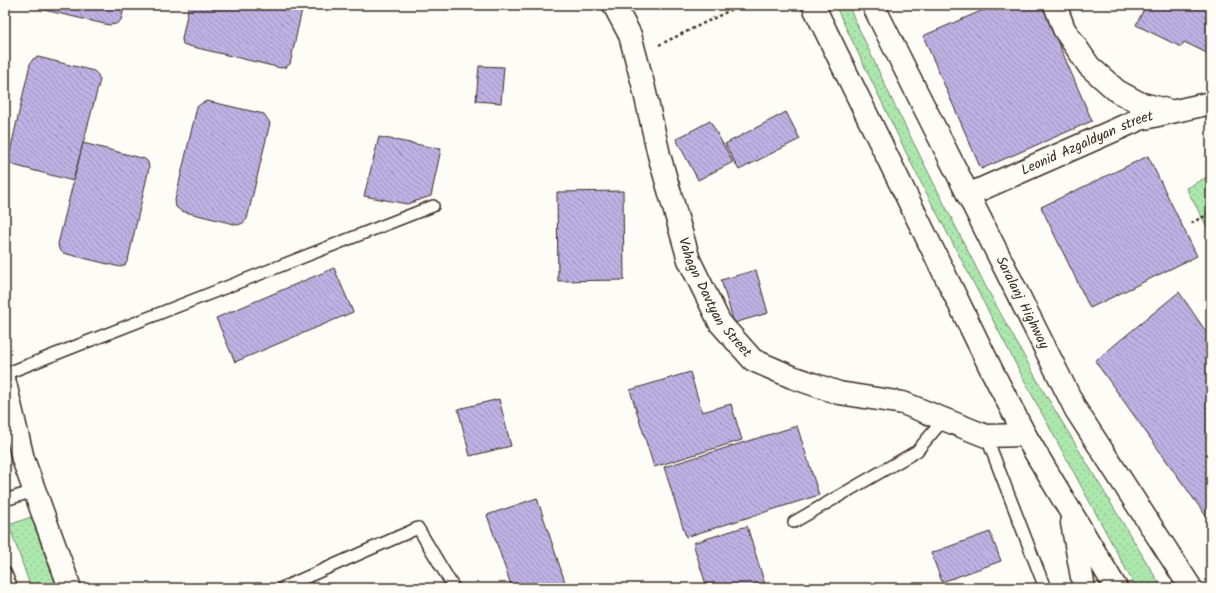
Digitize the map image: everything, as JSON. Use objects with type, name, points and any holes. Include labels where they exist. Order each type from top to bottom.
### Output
[{"type":"street","name":"Vahagn Davtyan Street","points":[[614,5],[630,35],[659,155],[688,260],[720,322],[753,360],[792,377],[839,393],[903,403],[986,436],[1025,435]]},
{"type":"street","points":[[813,5],[992,371],[1025,435],[1070,508],[1116,588]]},
{"type":"street","name":"Saralanj Highway","points":[[873,5],[1076,410],[1191,588]]},
{"type":"street","points":[[1055,5],[1064,29],[1089,66],[1117,90],[1139,103],[1170,112]]},
{"type":"street","name":"Leonid Azgaldyan street","points":[[968,195],[1140,119],[1211,103]]},
{"type":"street","points":[[5,383],[23,458],[70,588]]},
{"type":"street","points":[[1070,508],[1084,588]]},
{"type":"lane","points":[[5,374],[432,206]]},
{"type":"lane","points":[[794,522],[917,451],[944,419]]},
{"type":"lane","points":[[986,436],[1045,588]]},
{"type":"lane","points":[[5,500],[34,491]]},
{"type":"lane","points":[[282,588],[418,528],[454,588]]},
{"type":"lane","points":[[5,572],[12,588]]},
{"type":"path","points":[[636,56],[741,5]]},
{"type":"path","points":[[1192,223],[1211,213]]},
{"type":"green space","points":[[835,5],[848,5],[893,102],[986,287],[1041,387],[1162,588],[1136,588],[1031,393],[916,173]]},
{"type":"green space","points":[[1211,175],[1211,234],[1186,188]]},
{"type":"green space","points":[[31,517],[57,588],[31,588],[9,525]]},
{"type":"building","points":[[23,5],[125,5],[121,20],[116,24],[109,25]]},
{"type":"building","points":[[189,5],[303,5],[290,64],[281,68],[183,44],[182,39]]},
{"type":"building","points":[[995,5],[1042,5],[1092,121],[981,169],[923,36]]},
{"type":"building","points":[[1146,5],[1211,5],[1211,55],[1184,42],[1181,47],[1136,25]]},
{"type":"building","points":[[38,57],[94,71],[100,80],[73,181],[13,165],[9,162],[9,156],[30,64],[33,59]]},
{"type":"building","points":[[479,66],[504,67],[501,103],[476,101]]},
{"type":"building","points":[[207,101],[264,114],[270,123],[247,219],[238,225],[181,211],[176,207],[175,200],[197,107]]},
{"type":"building","points":[[786,112],[800,139],[739,170],[725,144]]},
{"type":"building","points":[[710,121],[733,162],[698,180],[676,139]]},
{"type":"building","points":[[379,137],[441,149],[431,196],[407,204],[364,196]]},
{"type":"building","points":[[83,143],[145,159],[148,162],[149,168],[128,260],[125,265],[120,267],[63,253],[59,249],[58,244]]},
{"type":"building","points":[[1148,156],[1197,256],[1090,308],[1041,207]]},
{"type":"building","points":[[623,191],[624,280],[558,281],[557,192]]},
{"type":"building","points":[[334,268],[353,312],[235,362],[216,318]]},
{"type":"building","points":[[756,270],[768,313],[734,323],[721,280]]},
{"type":"building","points":[[1179,292],[1211,339],[1211,523],[1095,361]]},
{"type":"building","points":[[690,372],[702,412],[731,404],[742,440],[654,467],[630,390]]},
{"type":"building","points":[[499,399],[511,446],[470,456],[458,409]]},
{"type":"building","points":[[797,426],[819,495],[686,537],[664,467]]},
{"type":"building","points":[[537,498],[567,588],[512,588],[487,515]]},
{"type":"building","points":[[747,526],[766,588],[707,588],[693,543]]},
{"type":"building","points":[[990,532],[1001,561],[942,582],[931,553]]}]
